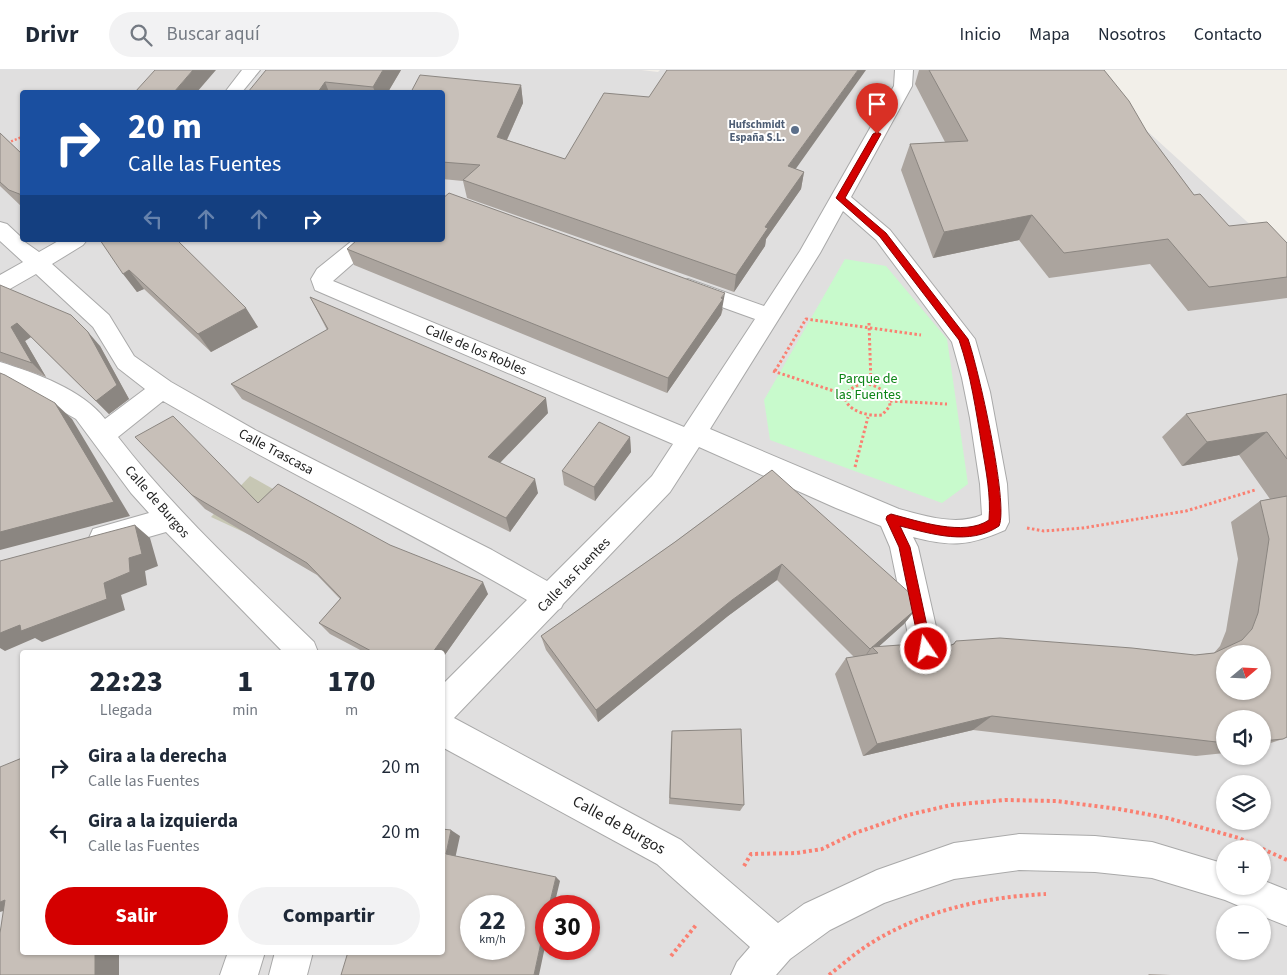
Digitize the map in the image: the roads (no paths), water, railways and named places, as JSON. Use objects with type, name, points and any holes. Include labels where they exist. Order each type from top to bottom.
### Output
[{"type":"street","points":[[235,90],[251,70]]},
{"type":"street","name":"Calle las Fuentes","points":[[445,705],[662,484],[769,316],[840,198],[902,86],[904,70]]},
{"type":"street","points":[[692,437],[891,519],[936,530],[963,532],[986,529],[995,522],[996,502],[980,406],[970,358],[963,339],[883,235],[840,198]]},
{"type":"street","name":"Calle Trascasa","points":[[0,229],[101,321],[126,362],[162,389],[248,438],[482,559],[551,598]]},
{"type":"street","points":[[0,285],[72,242]]},
{"type":"street","name":"Calle de los Robles","points":[[365,242],[325,274],[322,279],[323,285],[692,437]]},
{"type":"street","points":[[666,279],[769,316]]},
{"type":"street","name":"Calle de Burgos","points":[[0,371],[32,382],[85,412],[140,485],[198,548],[301,650]]},
{"type":"street","points":[[102,435],[162,389]]},
{"type":"street","points":[[78,545],[171,519]]},
{"type":"street","points":[[891,519],[904,547],[926,649]]},
{"type":"street","name":"Calle de Burgos","points":[[445,731],[669,852],[777,946]]},
{"type":"street","points":[[750,975],[777,946],[817,917],[877,888],[954,860],[1019,852],[1095,854],[1152,860],[1216,879]]},
{"type":"street","points":[[1256,895],[1287,908]]},
{"type":"street","points":[[239,975],[246,955]]},
{"type":"street","points":[[288,975],[293,955]]},
{"type":"place","name":"Hufschmidt España S.L.","points":[[795,130]]},
{"type":"park label","name":"Parque de las Fuentes","points":[[868,388]]}]
